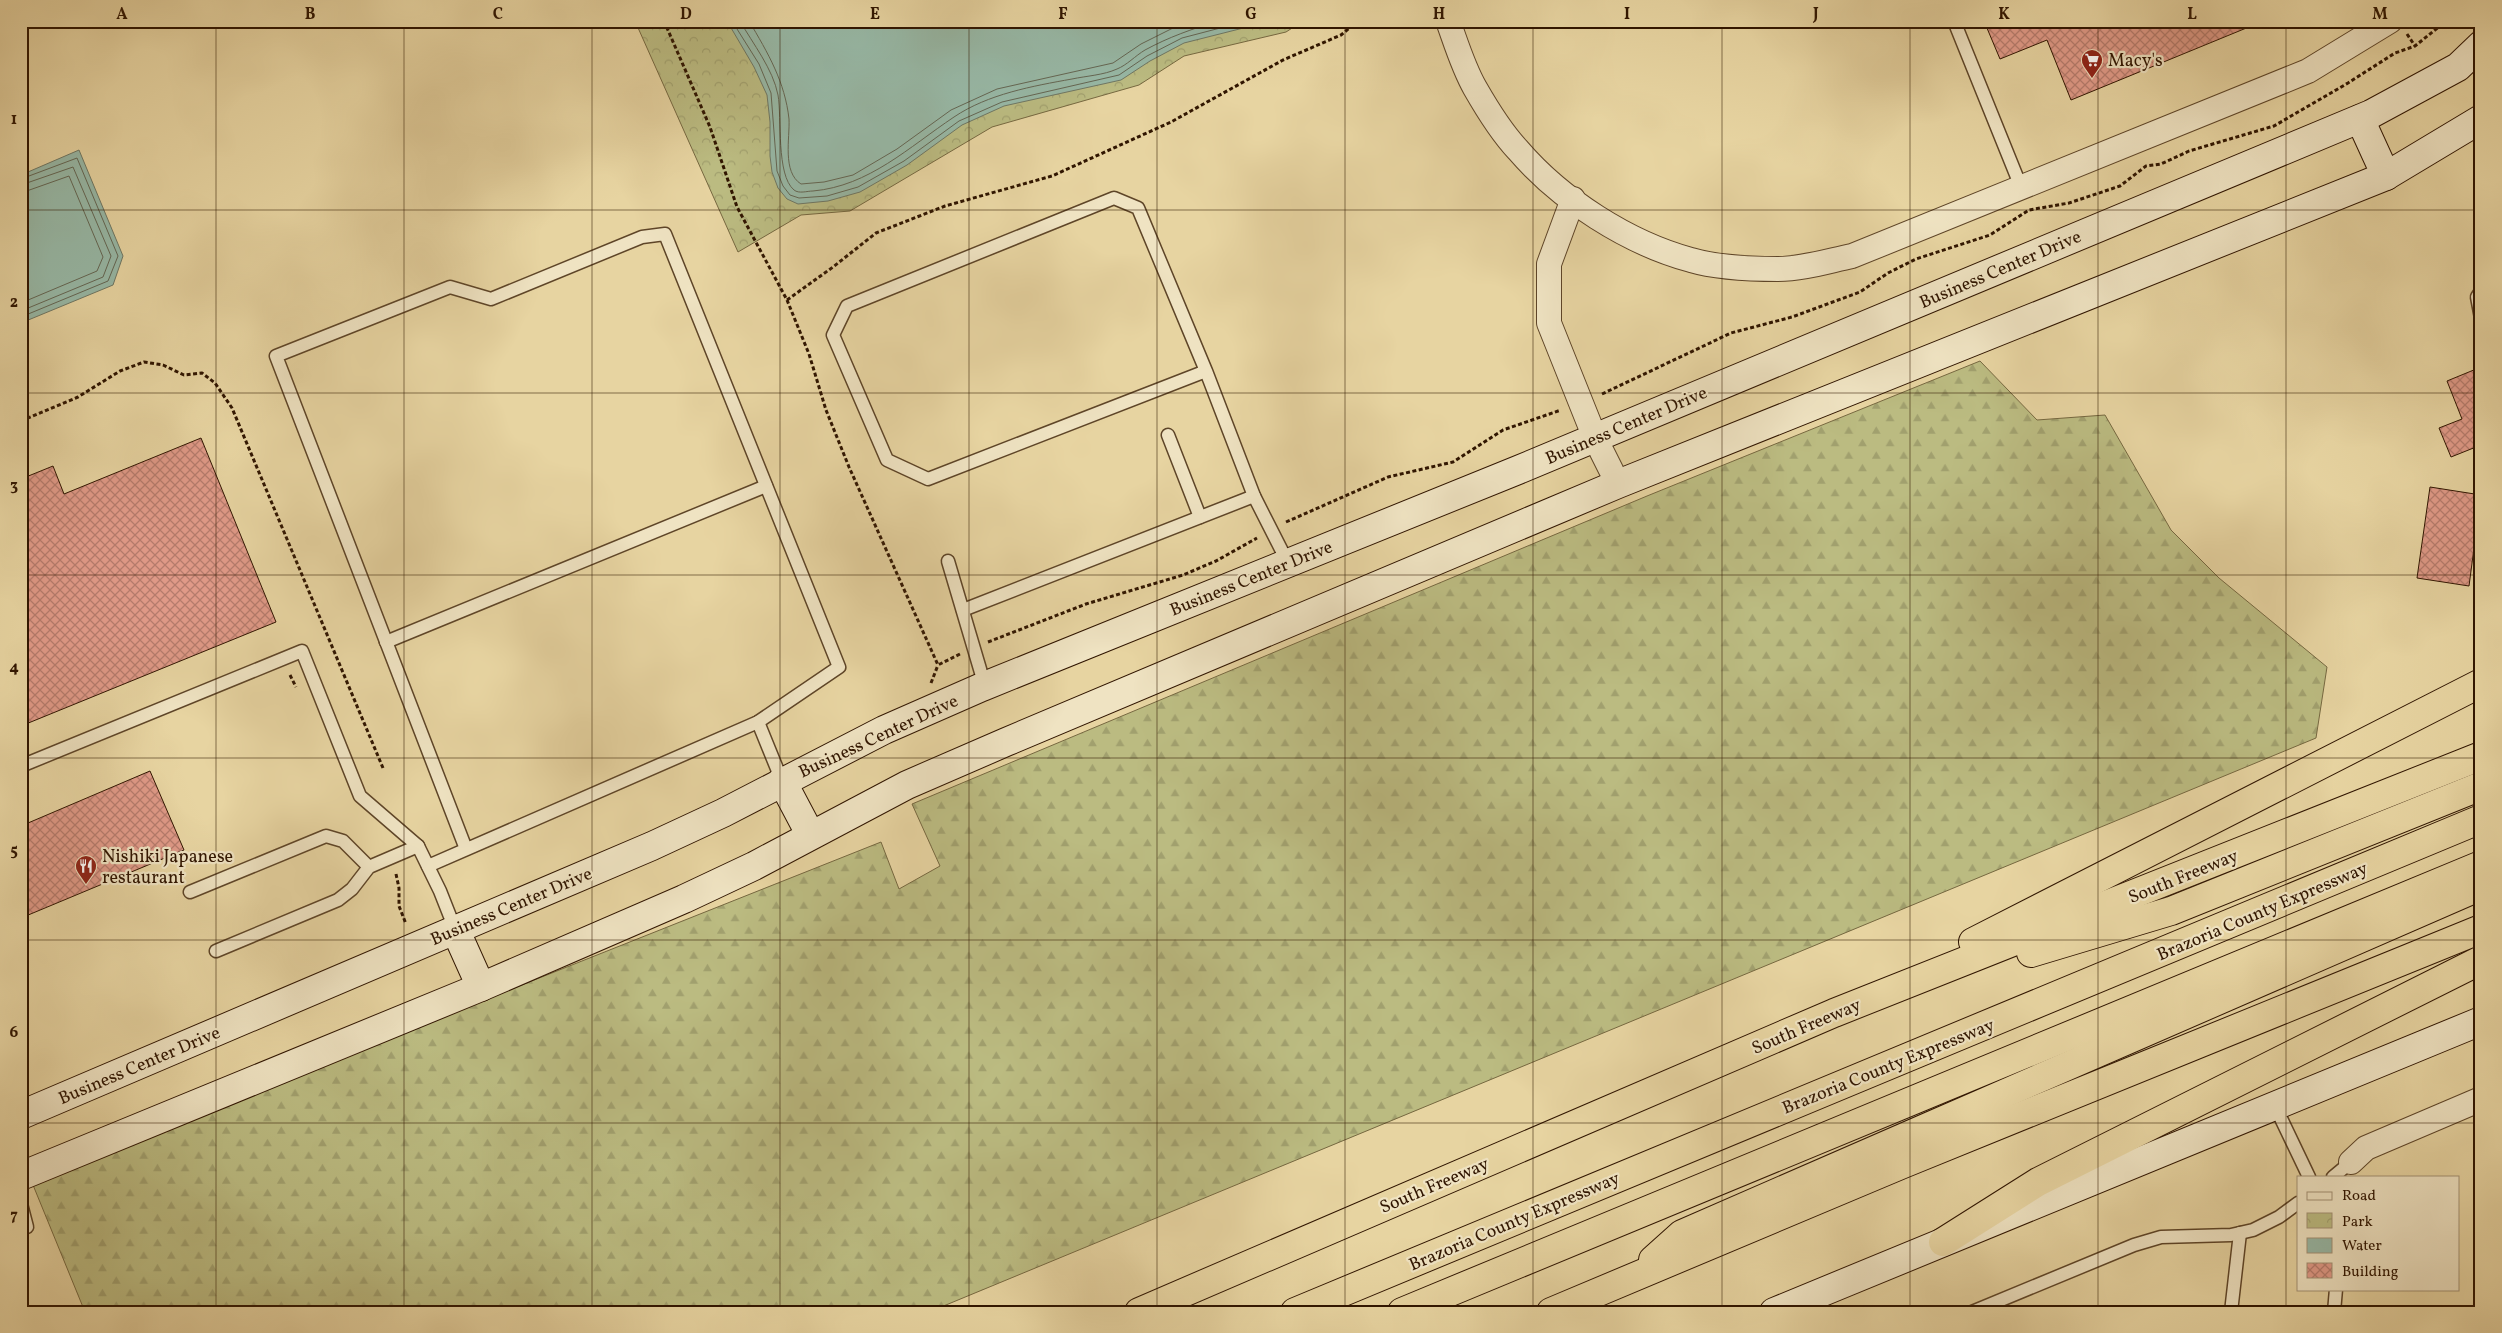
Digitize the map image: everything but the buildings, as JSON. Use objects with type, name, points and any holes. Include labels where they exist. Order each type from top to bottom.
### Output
[{"type":"highway","points":[[1834,1013],[2481,682]]},
{"type":"highway","name":"South Freeway","points":[[1139,1312],[1834,1013],[2481,756]]},
{"type":"highway","points":[[1834,1013],[2171,911],[2481,786]]},
{"type":"highway","name":"Brazoria County Expressway","points":[[1295,1312],[2481,820]]},
{"type":"highway","points":[[1402,1312],[2481,865]]},
{"type":"highway","points":[[1637,1275],[1682,1234],[2154,1026],[2481,886]]},
{"type":"highway","points":[[1551,1312],[1903,1164],[2481,929]]},
{"type":"highway","points":[[1942,1242],[2038,1182],[2481,960]]},
{"type":"street","points":[[1448,21],[1474,86],[1490,112],[1517,150],[1543,175],[1573,199],[1612,228],[1692,260],[1732,266],[1779,269],[1852,256],[2308,70],[2390,21]]},
{"type":"street","name":"Business Center Drive","points":[[21,1115],[652,846],[884,730],[985,686],[1595,438],[2360,119],[2458,67],[2481,45]]},
{"type":"street","points":[[2360,119],[2386,176]]},
{"type":"street","points":[[21,1176],[481,987],[684,899],[754,866],[810,834],[908,785],[1006,742],[1618,484],[2386,176],[2481,119]]},
{"type":"street","points":[[1573,199],[1549,264],[1549,323],[1595,438],[1618,484]]},
{"type":"street","points":[[782,781],[810,834]]},
{"type":"street","points":[[455,929],[481,987]]},
{"type":"street","points":[[1774,1312],[2481,1021]]},
{"type":"street","points":[[2351,1162],[2366,1148],[2481,1100]]},
{"type":"lane","points":[[1954,21],[2021,187]]},
{"type":"lane","points":[[1206,371],[928,479],[887,460],[833,335],[848,306],[1114,198],[1138,208],[1206,371],[1254,496],[1288,563]]},
{"type":"lane","points":[[428,866],[758,722],[839,667],[665,234],[642,237],[491,300],[450,287],[276,356],[466,849]]},
{"type":"lane","points":[[2481,291],[2476,297],[2481,318]]},
{"type":"lane","points":[[1168,435],[1200,517]]},
{"type":"lane","points":[[386,642],[766,486]]},
{"type":"lane","points":[[963,610],[1254,496]]},
{"type":"lane","points":[[948,561],[985,686]]},
{"type":"lane","points":[[21,766],[302,651],[360,796],[418,846],[455,929]]},
{"type":"lane","points":[[758,722],[782,781]]},
{"type":"lane","points":[[190,892],[326,836],[343,840],[369,867]]},
{"type":"lane","points":[[216,951],[338,900],[352,889],[369,867],[418,846]]},
{"type":"lane","points":[[2275,1106],[2309,1176]]},
{"type":"lane","points":[[2334,1176],[2351,1162]]},
{"type":"lane","points":[[21,1204],[28,1227],[21,1229]]},
{"type":"lane","points":[[1975,1311],[2134,1244],[2162,1237],[2240,1233],[2253,1230],[2279,1217],[2297,1204]]},
{"type":"lane","points":[[2230,1312],[2240,1233]]},
{"type":"lane","points":[[2334,1312],[2336,1290]]},
{"type":"path","points":[[664,21],[710,127],[736,207],[787,300],[809,354],[826,410],[849,468],[938,665],[974,648],[1086,604],[1182,575],[1216,561],[1298,515],[1388,477],[1453,462],[1503,430],[1582,404],[1731,333],[1792,317],[1860,292],[1888,273],[1916,259],[1990,235],[2029,210],[2069,203],[2120,186],[2146,166],[2161,164],[2189,151],[2274,126],[2348,84],[2395,53],[2415,46],[2446,21]]},
{"type":"path","points":[[787,300],[876,233],[944,206],[1052,176],[1171,122],[1283,60],[1341,35],[1358,21]]},
{"type":"path","points":[[21,421],[78,397],[120,371],[144,362],[163,365],[184,375],[202,374],[215,383],[232,408],[382,768]]},
{"type":"green space","points":[[635,21],[1303,21],[1286,32],[1184,56],[1139,85],[992,127],[850,211],[801,215],[738,252]]},
{"type":"green space","points":[[1980,361],[2037,420],[2105,415],[2171,530],[2219,578],[2327,667],[2316,738],[929,1312],[85,1312],[33,1185],[293,1076],[881,842],[899,889],[940,866],[912,804],[1647,496]]},
{"type":"water","points":[[727,21],[1271,21],[1184,43],[1150,61],[1121,80],[1004,106],[962,125],[907,165],[860,192],[828,201],[798,204],[787,199],[778,188],[772,172],[770,156],[770,122],[767,95],[754,67]]},
{"type":"water","points":[[79,150],[123,256],[113,285],[21,323],[21,175]]},
{"type":"place","name":"Macy's","points":[[2092,79]]},
{"type":"place","name":"Nishiki Japanese restaurant","points":[[86,885]]}]
